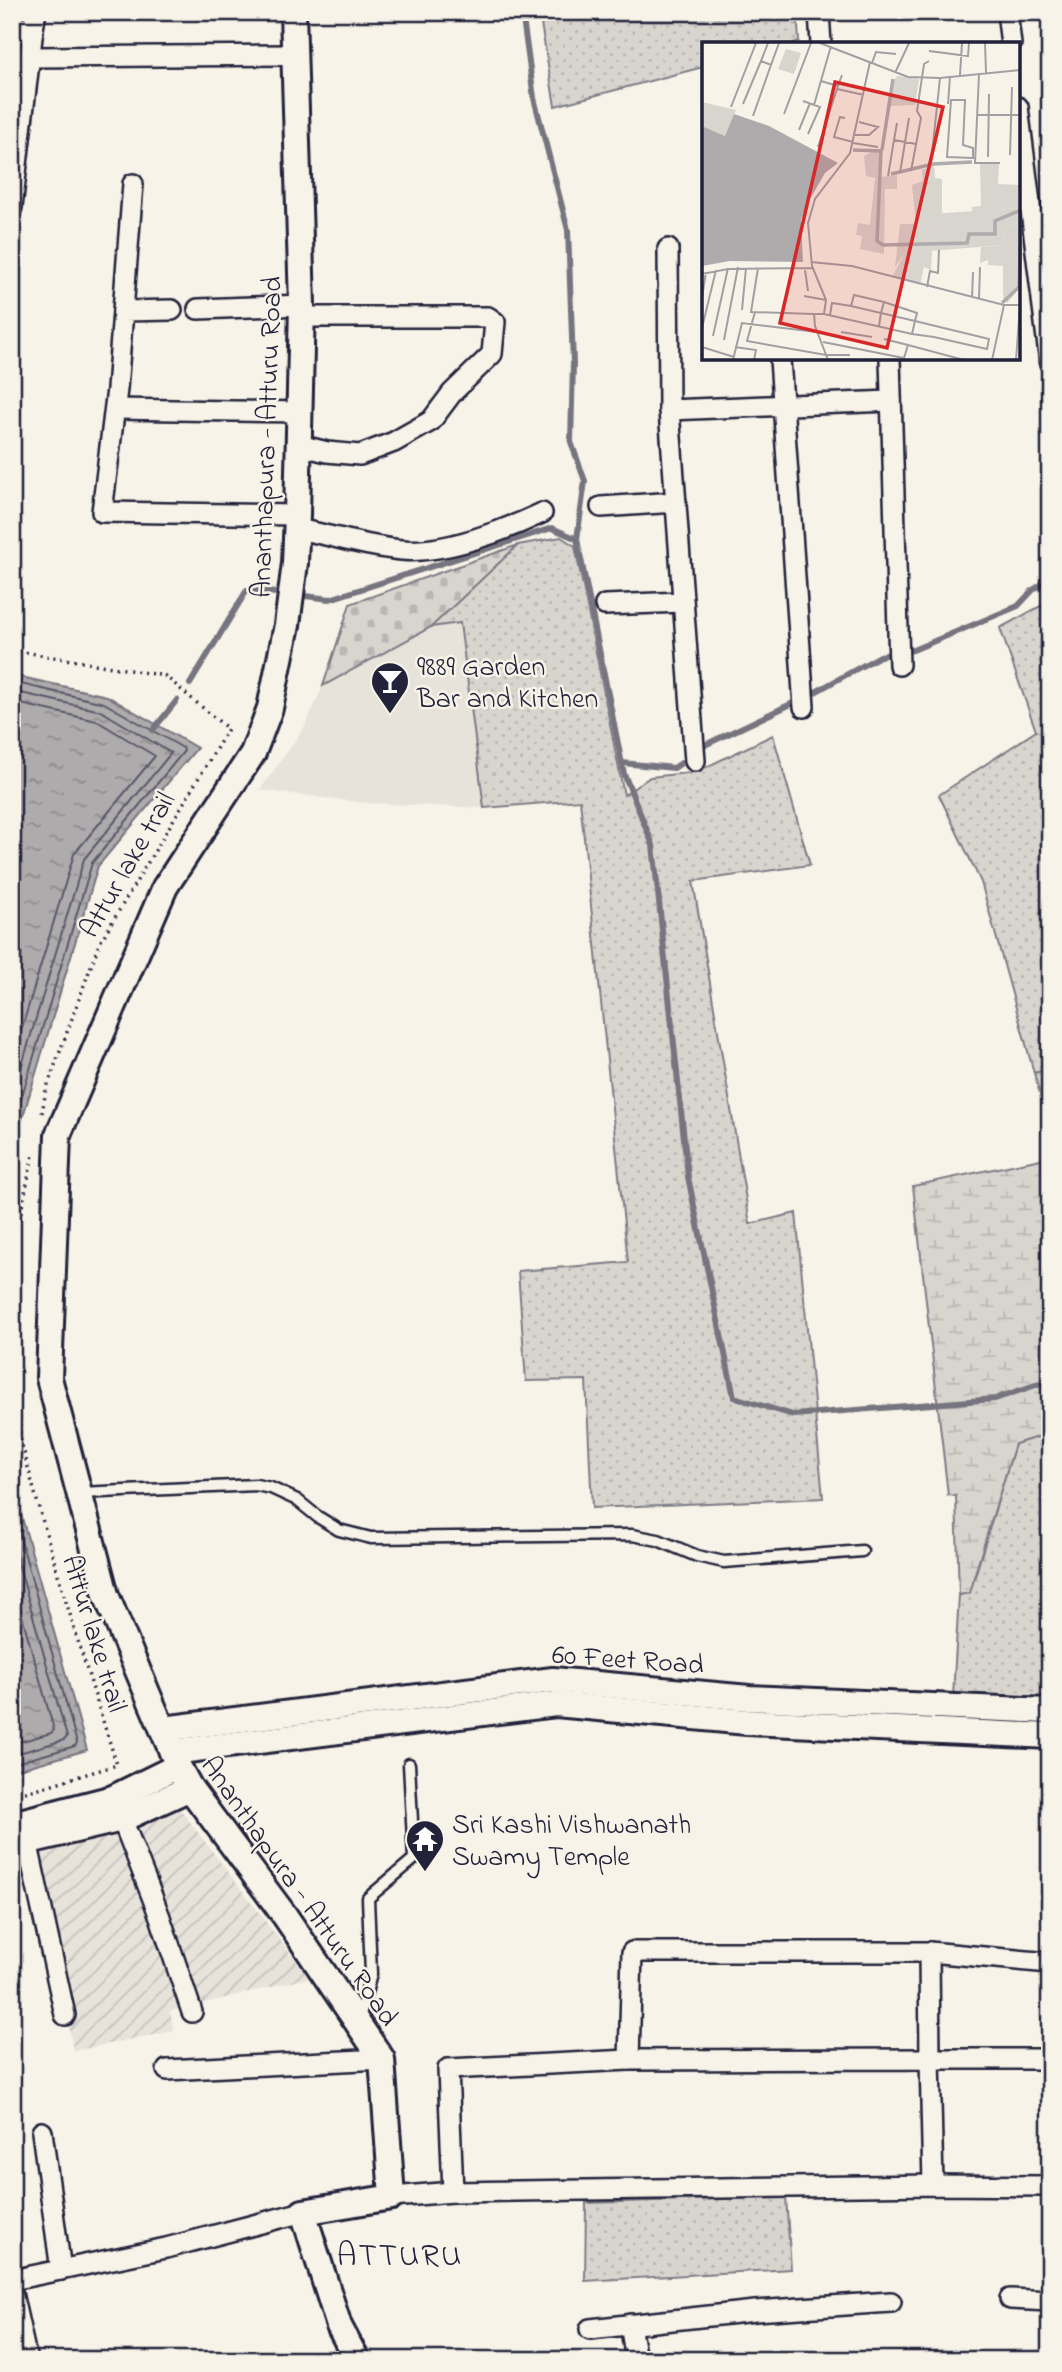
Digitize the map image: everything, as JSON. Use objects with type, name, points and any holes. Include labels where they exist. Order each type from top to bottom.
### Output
[{"type":"street","name":"Ananthapura - Atturu Road","points":[[293,12],[302,311],[297,522],[287,625],[270,708],[253,753],[164,887],[58,1135],[50,1378],[106,1595],[175,1759],[190,1788],[285,1916],[382,2059],[392,2197]]},
{"type":"street","points":[[819,12],[821,42]]},
{"type":"street","points":[[1007,12],[1010,42]]},
{"type":"street","points":[[12,27],[35,21],[12,207]]},
{"type":"street","points":[[30,57],[294,55]]},
{"type":"street","points":[[1020,123],[1050,363]]},
{"type":"street","points":[[133,184],[115,409],[102,512],[297,522],[405,551],[439,548],[514,526],[542,513]]},
{"type":"street","points":[[668,249],[669,410],[695,761]]},
{"type":"street","points":[[198,309],[488,317],[495,322],[492,354],[452,393],[431,421],[394,442],[360,455],[327,452],[299,445]]},
{"type":"street","points":[[123,311],[172,310]]},
{"type":"street","points":[[780,360],[804,707]]},
{"type":"street","points":[[890,360],[899,665]]},
{"type":"street","points":[[669,410],[891,401]]},
{"type":"street","points":[[115,409],[300,412]]},
{"type":"street","points":[[601,507],[676,502]]},
{"type":"street","points":[[605,605],[683,601]]},
{"type":"street","name":"60 Feet Road","points":[[163,1729],[553,1680],[749,1698],[1050,1712]]},
{"type":"street","name":"60 Feet Road","points":[[17,1837],[113,1798],[175,1759],[556,1704],[747,1722],[1050,1736]]},
{"type":"street","points":[[65,2015],[17,1837],[122,1819],[190,1788]]},
{"type":"street","points":[[122,1819],[160,1917],[191,2012]]},
{"type":"street","points":[[629,2060],[632,1952],[929,1952],[1050,1963]]},
{"type":"street","points":[[929,1952],[933,2185]]},
{"type":"street","points":[[167,2070],[382,2059]]},
{"type":"street","points":[[453,2192],[448,2069],[629,2060],[1050,2059]]},
{"type":"street","points":[[41,2132],[61,2270]]},
{"type":"street","points":[[12,2280],[166,2248],[303,2211],[392,2197],[453,2192],[933,2185],[1050,2186]]},
{"type":"street","points":[[303,2211],[339,2326],[357,2360]]},
{"type":"street","points":[[12,2293],[27,2360]]},
{"type":"street","points":[[1010,2299],[1050,2301]]},
{"type":"street","points":[[590,2329],[755,2311],[891,2302]]},
{"type":"street","points":[[630,2324],[636,2360]]},
{"type":"lane","points":[[79,1493],[256,1485],[271,1488],[297,1500],[339,1530],[372,1538],[632,1535],[658,1540],[697,1556],[724,1562],[862,1551]]},
{"type":"lane","points":[[358,2023],[371,1974],[368,1898],[414,1858],[409,1764]]},
{"type":"path","name":"Attur lake trail","points":[[12,650],[164,676],[228,729],[99,944],[47,1090],[41,1118]]},
{"type":"path","points":[[12,1254],[35,1145]]},
{"type":"path","name":"Attur lake trail","points":[[12,1405],[33,1492],[63,1595],[117,1765],[12,1796]]},
{"type":"shaded area","points":[[460,622],[484,808],[365,803],[260,790],[304,728],[323,686],[431,627]]},
{"type":"shaded area","points":[[180,1809],[309,1978],[170,2011],[174,2031],[73,2051],[41,1854]]},
{"type":"green space","points":[[539,12],[797,12],[799,41],[702,42],[702,67],[555,106]]},
{"type":"green space","points":[[561,537],[575,546],[624,795],[650,777],[696,772],[773,735],[810,865],[693,881],[750,1224],[796,1213],[823,1498],[592,1508],[586,1380],[526,1381],[518,1271],[628,1262],[580,800],[484,808],[460,623],[431,627],[518,545]]},
{"type":"green space","points":[[518,545],[431,627],[323,686],[350,604]]},
{"type":"green space","points":[[1050,601],[1050,1069],[1034,1073],[981,882],[939,795],[1036,731],[1000,628]]},
{"type":"green space","points":[[1050,1069],[1050,1130],[1034,1073]]},
{"type":"green space","points":[[1050,1157],[1050,1433],[1015,1444],[969,1593],[959,1595],[956,1496],[948,1495],[913,1186]]},
{"type":"green space","points":[[1050,1433],[1050,1701],[953,1696],[959,1595],[970,1593],[1015,1444]]},
{"type":"green space","points":[[786,2197],[791,2269],[585,2281],[586,2203]]},
{"type":"water","points":[[12,675],[107,696],[197,748],[98,866],[12,1153]]},
{"type":"water","points":[[12,1482],[87,1750],[12,1771]]},
{"type":"waterway","points":[[522,12],[534,98],[568,230],[573,363],[571,442],[585,481],[577,539]]},
{"type":"waterway","points":[[297,595],[330,599],[552,528],[577,539],[624,774],[653,845],[688,1177],[734,1397],[793,1415],[995,1399],[1050,1380]]},
{"type":"waterway","points":[[698,750],[810,695],[880,656],[913,650],[1018,606],[1033,590],[1050,579]]},
{"type":"waterway","points":[[190,684],[247,590],[286,594]]},
{"type":"waterway","points":[[153,730],[177,700]]},
{"type":"waterway","points":[[622,763],[674,768],[690,757]]},
{"type":"place","name":"9889 Garden Bar and Kitchen","points":[[390,715]]},
{"type":"place","name":"Sri Kashi Vishwanath Swamy Temple","points":[[425,1873]]},
{"type":"district","name":"ATTURU","points":[[400,2254]]}]
